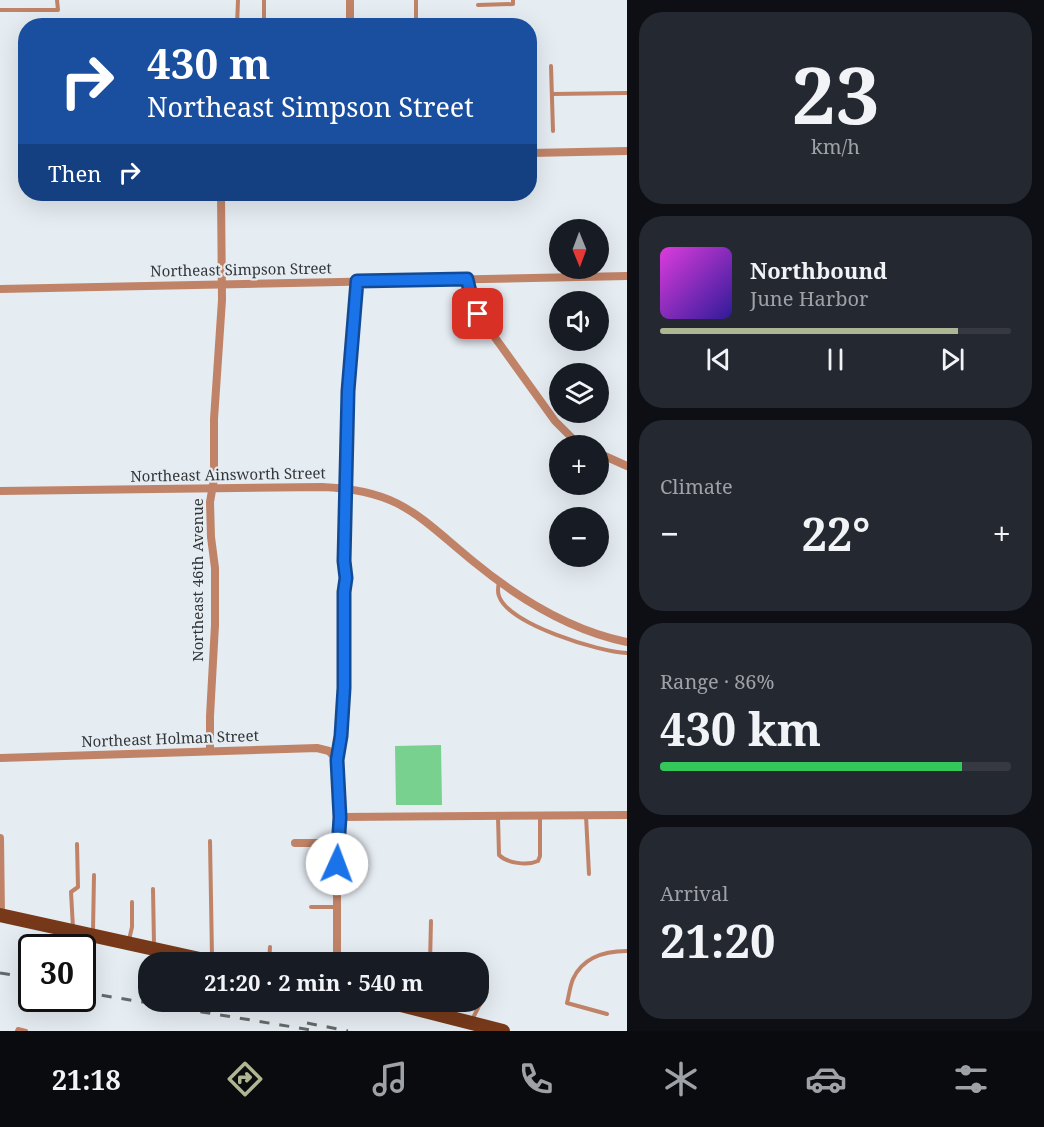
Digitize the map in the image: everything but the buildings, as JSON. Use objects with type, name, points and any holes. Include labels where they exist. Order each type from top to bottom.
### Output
[{"type":"main road","points":[[1,916],[84,934]]},
{"type":"main road","points":[[96,937],[168,952]]},
{"type":"main road","points":[[441,1012],[503,1031]]},
{"type":"street","points":[[350,0],[350,18]]},
{"type":"street","points":[[537,153],[627,151]]},
{"type":"street","name":"Northeast 46th Avenue","points":[[210,751],[215,568],[210,502],[214,479],[213,425],[222,284],[221,201]]},
{"type":"street","name":"Northeast Simpson Street","points":[[0,289],[627,276]]},
{"type":"street","points":[[467,279],[478,314],[555,421],[569,435]]},
{"type":"street","points":[[337,952],[337,843],[340,817],[337,760],[344,688],[343,610],[346,578],[344,561],[348,391],[357,281]]},
{"type":"street","points":[[609,458],[627,466]]},
{"type":"street","name":"Northeast Ainsworth Street","points":[[0,491],[346,488],[376,495],[405,507],[428,522],[500,582],[529,602],[564,621],[593,633],[627,642]]},
{"type":"street","name":"Northeast Holman Street","points":[[0,758],[317,748],[328,751],[337,760]]},
{"type":"street","points":[[340,817],[627,815]]},
{"type":"street","points":[[0,838],[1,916]]},
{"type":"street","points":[[295,843],[337,843]]},
{"type":"lane","points":[[0,10],[58,10],[57,0]]},
{"type":"lane","points":[[237,18],[238,0]]},
{"type":"lane","points":[[264,0],[264,18]]},
{"type":"lane","points":[[416,0],[416,18]]},
{"type":"lane","points":[[478,5],[513,4],[513,0]]},
{"type":"lane","points":[[551,66],[553,131]]},
{"type":"lane","points":[[552,94],[627,93]]},
{"type":"lane","points":[[500,582],[498,594],[501,601],[522,618],[581,644],[627,653]]},
{"type":"lane","points":[[586,815],[589,873]]},
{"type":"lane","points":[[498,816],[499,855],[502,859],[526,864],[538,861],[540,856],[540,816]]},
{"type":"lane","points":[[210,841],[215,952]]},
{"type":"lane","points":[[74,932],[71,892],[78,887],[77,844]]},
{"type":"lane","points":[[93,934],[94,875]]},
{"type":"lane","points":[[153,889],[154,949]]},
{"type":"lane","points":[[128,944],[132,927],[132,902]]},
{"type":"lane","points":[[311,908],[337,907]]},
{"type":"lane","points":[[430,952],[431,921]]},
{"type":"lane","points":[[270,947],[270,952]]},
{"type":"lane","points":[[607,1014],[567,1003],[573,977],[587,962],[599,954],[610,951],[627,951]]},
{"type":"lane","points":[[471,1023],[476,1012]]},
{"type":"lane","points":[[17,1031],[18,1029],[26,1031]]},
{"type":"green space","points":[[441,745],[442,805],[396,805],[395,746]]},
{"type":"railway","points":[[0,973],[18,976]]},
{"type":"railway","points":[[96,994],[317,1031]]},
{"type":"railway","points":[[307,1023],[348,1031]]},
{"type":"route","points":[[337,864],[340,817],[337,760],[344,688],[343,619],[346,578],[344,561],[348,391],[357,281],[467,279],[478,314]]}]
